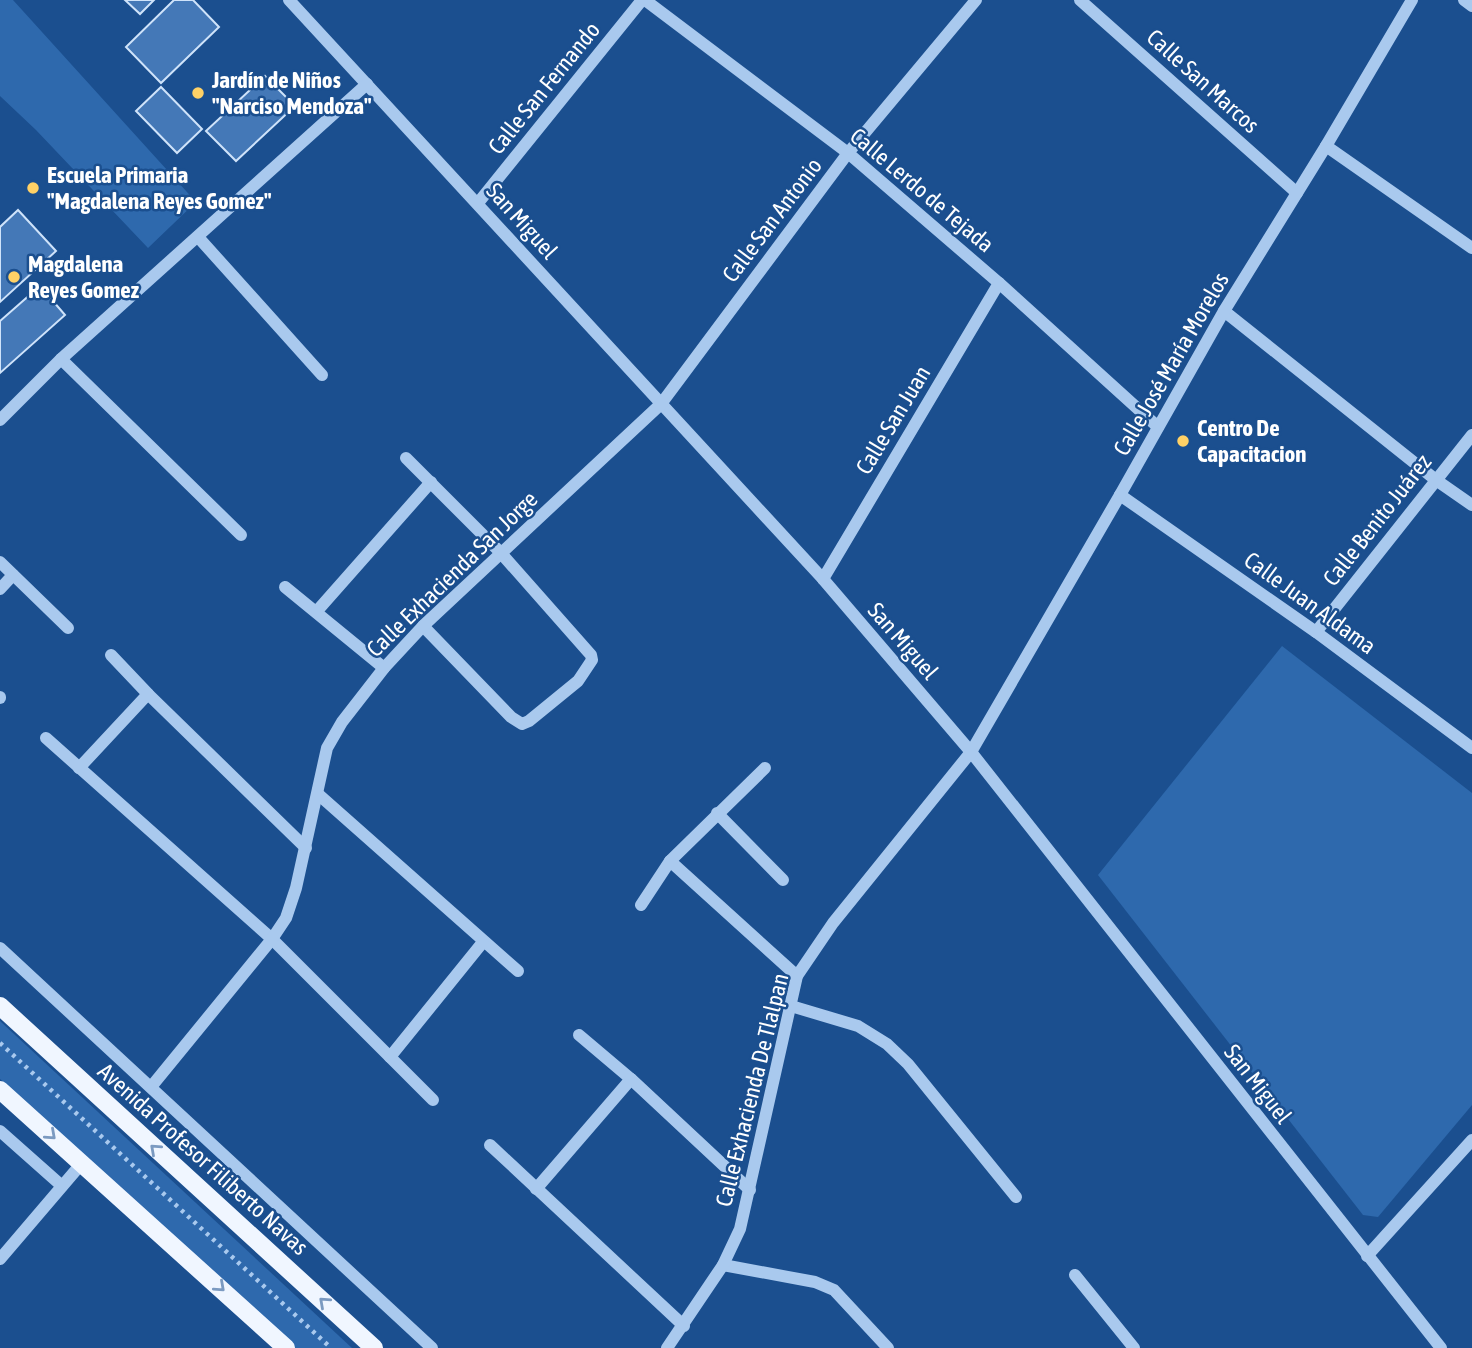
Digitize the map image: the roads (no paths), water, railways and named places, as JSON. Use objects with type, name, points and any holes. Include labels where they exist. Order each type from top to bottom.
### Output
[{"type":"main road","name":"Avenida Profesor Filiberto Navas","points":[[0,1006],[374,1348]]},
{"type":"main road","points":[[0,1090],[286,1348]]},
{"type":"street","name":"San Miguel","points":[[289,0],[822,579],[971,752],[1441,1348]]},
{"type":"street","name":"Calle Lerdo de Tejada","points":[[643,0],[848,153],[999,283],[1158,427]]},
{"type":"street","name":"Calle San Fernando","points":[[478,203],[643,0]]},
{"type":"street","name":"Calle San Antonio","points":[[661,404],[848,153],[976,0]]},
{"type":"street","name":"Calle San Marcos","points":[[1080,0],[1297,193]]},
{"type":"street","name":"Calle José María Morelos","points":[[971,752],[1224,311],[1412,0]]},
{"type":"street","points":[[1464,0],[1472,6]]},
{"type":"street","points":[[0,420],[61,359],[367,84]]},
{"type":"street","points":[[1326,146],[1472,248]]},
{"type":"street","points":[[198,237],[322,375]]},
{"type":"street","name":"Calle San Juan","points":[[822,579],[999,283]]},
{"type":"street","points":[[1224,311],[1436,480],[1472,505]]},
{"type":"street","points":[[61,359],[241,534]]},
{"type":"street","name":"Calle Exhacienda San Jorge","points":[[151,1087],[272,939],[286,918],[306,848],[331,737],[384,668],[423,626],[661,404]]},
{"type":"street","name":"Calle Benito Juárez","points":[[1316,632],[1472,435]]},
{"type":"street","points":[[406,458],[500,552],[591,655],[589,667],[578,681],[522,724],[511,717],[423,626]]},
{"type":"street","points":[[317,611],[431,482]]},
{"type":"street","name":"Calle Juan Aldama","points":[[1120,495],[1316,632],[1472,748]]},
{"type":"street","points":[[0,562],[68,628]]},
{"type":"street","points":[[0,589],[13,575]]},
{"type":"street","points":[[285,587],[384,668]]},
{"type":"street","points":[[111,655],[306,848]]},
{"type":"street","points":[[79,768],[148,694]]},
{"type":"street","points":[[47,738],[272,939],[433,1100]]},
{"type":"street","name":"Calle Exhacienda De Tlalpan","points":[[667,1348],[723,1265],[740,1229],[797,976],[833,923],[971,752]]},
{"type":"street","points":[[642,905],[670,861],[765,768]]},
{"type":"street","points":[[318,794],[518,971]]},
{"type":"street","points":[[717,813],[783,880]]},
{"type":"street","points":[[670,861],[797,976]]},
{"type":"street","points":[[390,1057],[483,942]]},
{"type":"street","points":[[0,948],[432,1348]]},
{"type":"street","points":[[791,1006],[858,1026],[887,1044],[908,1064],[1016,1196]]},
{"type":"street","points":[[579,1035],[631,1079],[750,1191]]},
{"type":"street","points":[[536,1189],[631,1079]]},
{"type":"street","points":[[0,1130],[62,1186]]},
{"type":"street","points":[[1367,1256],[1472,1140]]},
{"type":"street","points":[[490,1144],[684,1326]]},
{"type":"street","points":[[0,1259],[82,1163]]},
{"type":"street","points":[[723,1265],[815,1282],[834,1290],[888,1348]]},
{"type":"street","points":[[1075,1275],[1134,1348]]},
{"type":"place","name":"Jardín de Niños \"Narciso Mendoza\"","points":[[198,93]]},
{"type":"place","name":"Escuela Primaria \"Magdalena Reyes Gomez\"","points":[[33,188]]},
{"type":"place","name":"Magdalena Reyes Gomez","points":[[14,277]]},
{"type":"place","name":"Centro De Capacitacion","points":[[1183,441]]}]
